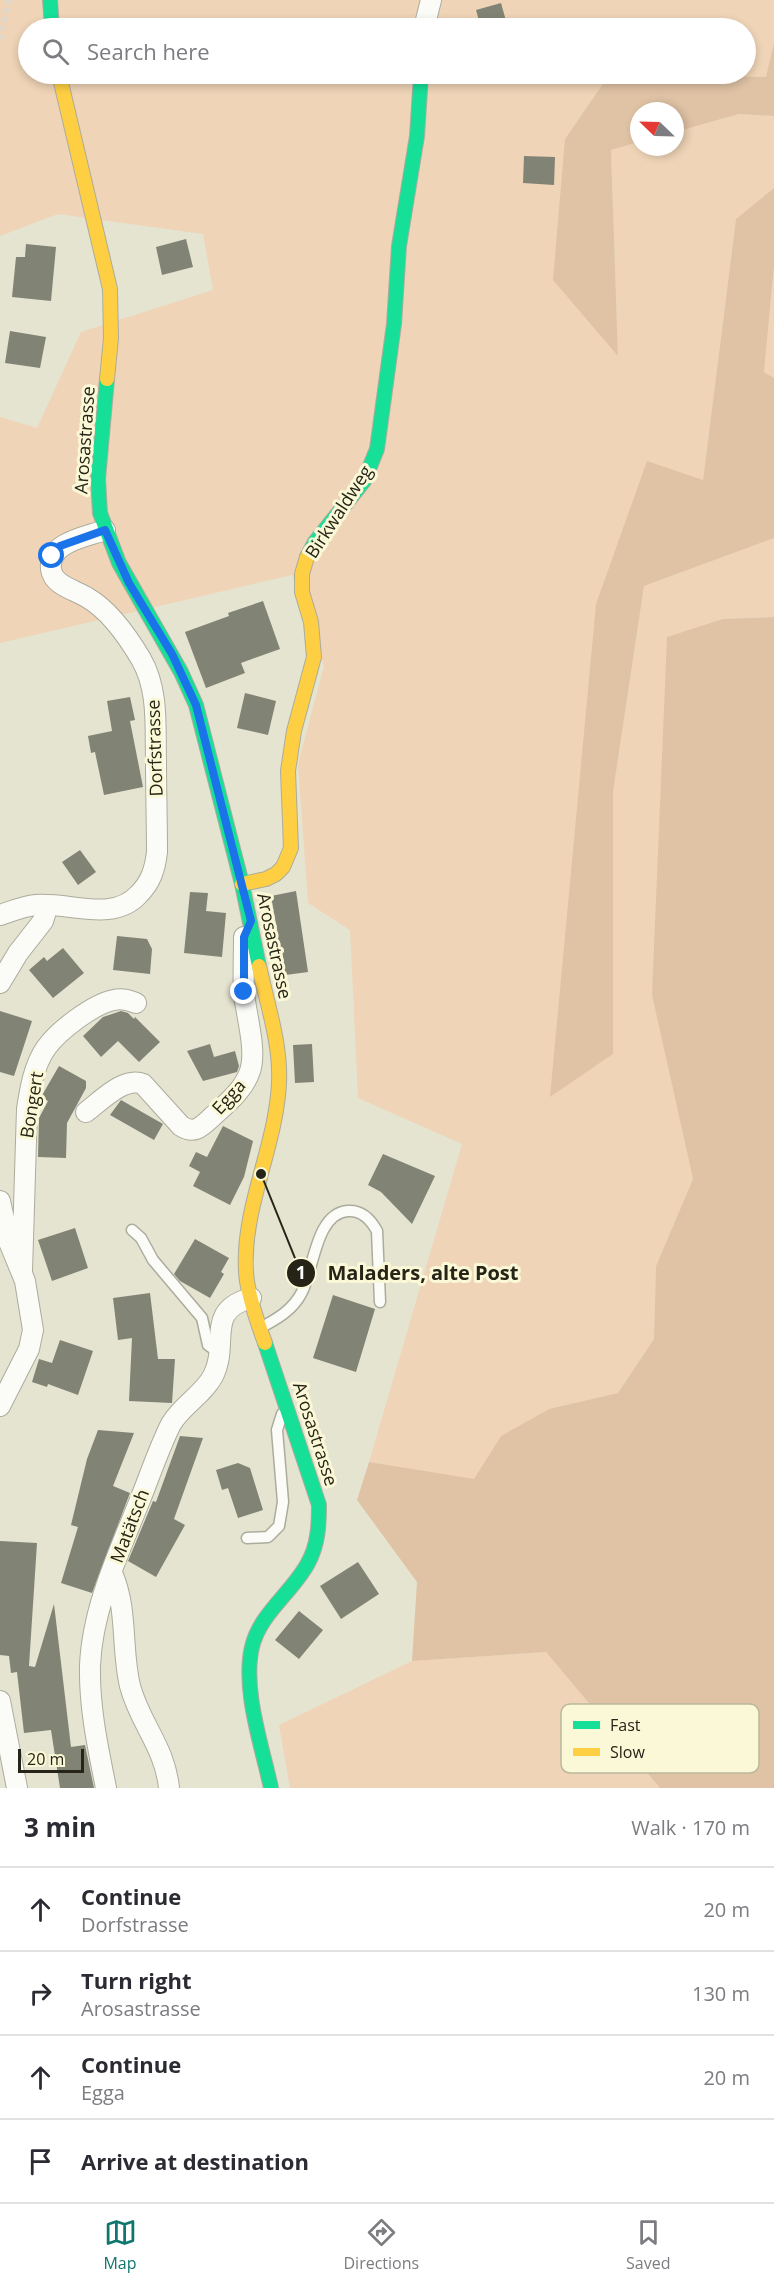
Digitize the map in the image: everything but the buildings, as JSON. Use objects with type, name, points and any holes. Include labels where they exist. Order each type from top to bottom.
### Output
[{"type":"main road","points":[[50,0],[51,18]]},
{"type":"main road","name":"Arosastrasse","points":[[62,84],[105,258],[110,289],[111,338],[98,479],[100,513],[105,530],[129,583],[172,654],[196,705],[251,921],[278,1055],[279,1082],[273,1133],[246,1243],[246,1273],[260,1329],[319,1505],[320,1519],[316,1545],[310,1560],[294,1583],[266,1615],[255,1635],[250,1657],[250,1682],[271,1788]]},
{"type":"main road","name":"Birkwaldweg","points":[[242,884],[266,879],[276,874],[283,867],[291,848],[288,771],[294,731],[314,657],[311,622],[302,592],[302,574],[315,542],[364,481],[376,449],[394,324],[399,246],[417,136],[420,84]]},
{"type":"street","points":[[426,18],[431,0]]},
{"type":"street","name":"Dorfstrasse","points":[[0,915],[24,908],[48,905],[120,908],[135,899],[146,887],[155,870],[157,852],[155,708],[151,681],[141,660],[104,609],[82,594],[57,582],[51,570],[52,556],[60,546],[105,530]]},
{"type":"street","points":[[0,983],[18,953],[43,921],[48,905]]},
{"type":"street","name":"Egga","points":[[87,1112],[126,1083],[136,1081],[143,1084],[181,1126],[188,1130],[198,1130],[228,1102],[245,1082],[251,1069],[252,1057],[244,992],[244,937],[251,921]]},
{"type":"street","name":"Bongert","points":[[22,1271],[27,1109],[38,1062],[46,1047],[78,1018],[112,1000],[125,999],[136,1003]]},
{"type":"street","points":[[0,1201],[9,1242],[22,1271],[33,1320],[33,1336],[26,1356],[0,1406]]},
{"type":"street","name":"Matätsch","points":[[106,1788],[94,1724],[90,1665],[94,1632],[112,1573],[168,1430],[186,1404],[209,1382],[215,1371],[221,1326],[227,1310],[235,1303],[251,1298]]},
{"type":"street","points":[[112,1573],[122,1603],[130,1684],[141,1717],[163,1757],[169,1788]]},
{"type":"street","points":[[0,1701],[17,1788]]},
{"type":"lane","points":[[260,1329],[284,1315],[298,1298],[309,1274],[320,1235],[326,1223],[344,1211],[354,1210],[363,1214],[377,1231],[381,1302]]},
{"type":"lane","points":[[132,1230],[141,1238],[153,1260],[202,1318],[208,1345],[219,1353]]},
{"type":"lane","points":[[247,1538],[268,1537],[279,1526],[284,1502],[277,1430],[286,1402]]},
{"type":"path","points":[[0,39],[9,0]]},
{"type":"shaded area","points":[[0,0],[774,0],[774,43],[767,77],[756,77],[756,18],[18,18],[18,84],[603,84],[565,139],[618,355],[611,150],[630,145],[630,156],[684,156],[684,129],[739,114],[774,116],[774,188],[736,219],[703,480],[596,604],[613,1054],[613,792],[644,586],[774,538],[774,617],[723,619],[652,994],[693,1179],[656,1266],[654,1339],[618,1393],[549,1409],[501,1436],[474,1480],[369,1462],[462,1144],[358,1098],[350,930],[308,903],[298,764],[324,666],[292,575],[0,643],[0,417],[37,428],[81,332],[213,290],[203,234],[58,214],[0,236]]},
{"type":"shaded area","points":[[774,43],[774,116],[739,114],[684,129],[684,102],[630,102],[630,145],[611,150],[618,356],[553,280],[565,139],[603,84],[756,84],[756,77],[766,77]]},
{"type":"shaded area","points":[[774,188],[774,266],[764,372],[774,378],[774,538],[644,586],[613,792],[613,1054],[550,1097],[596,604],[647,461],[703,480],[736,219]]},
{"type":"shaded area","points":[[774,266],[774,378],[764,372]]},
{"type":"shaded area","points":[[774,617],[774,1788],[660,1788],[647,1773],[759,1773],[759,1704],[590,1704],[546,1652],[412,1661],[417,1582],[357,1500],[369,1462],[474,1479],[501,1436],[549,1409],[618,1393],[654,1339],[656,1266],[693,1179],[652,995],[667,637],[723,619]]},
{"type":"shaded area","points":[[546,1652],[590,1704],[561,1704],[561,1773],[647,1773],[660,1788],[290,1788],[279,1725],[412,1661]]},
{"type":"traffic: fast","points":[[50,0],[51,18]]},
{"type":"traffic: fast","points":[[307,557],[315,542],[364,481],[377,449],[394,324],[399,246],[417,136],[420,84]]},
{"type":"traffic: fast","points":[[107,379],[98,479],[100,513],[119,563],[181,672],[196,705],[242,884],[259,966]]},
{"type":"traffic: fast","points":[[265,1343],[319,1505],[317,1535],[308,1563],[294,1584],[269,1613],[252,1647],[249,1681],[251,1699],[271,1788]]},
{"type":"traffic: slow","points":[[61,84],[110,289],[111,338],[107,379]]},
{"type":"traffic: slow","points":[[242,884],[266,879],[276,874],[283,867],[291,848],[288,771],[294,731],[314,657],[311,622],[302,592],[302,574],[307,557]]},
{"type":"traffic: slow","points":[[259,966],[276,1039],[279,1068],[277,1107],[254,1201],[246,1248],[248,1288],[265,1343]]},
{"type":"place","name":"Maladers, alte Post","points":[[261,1174]]},
{"type":"route","points":[[52,556],[60,546],[105,530],[129,583],[182,672],[196,705],[251,921],[244,937],[244,992]]}]
